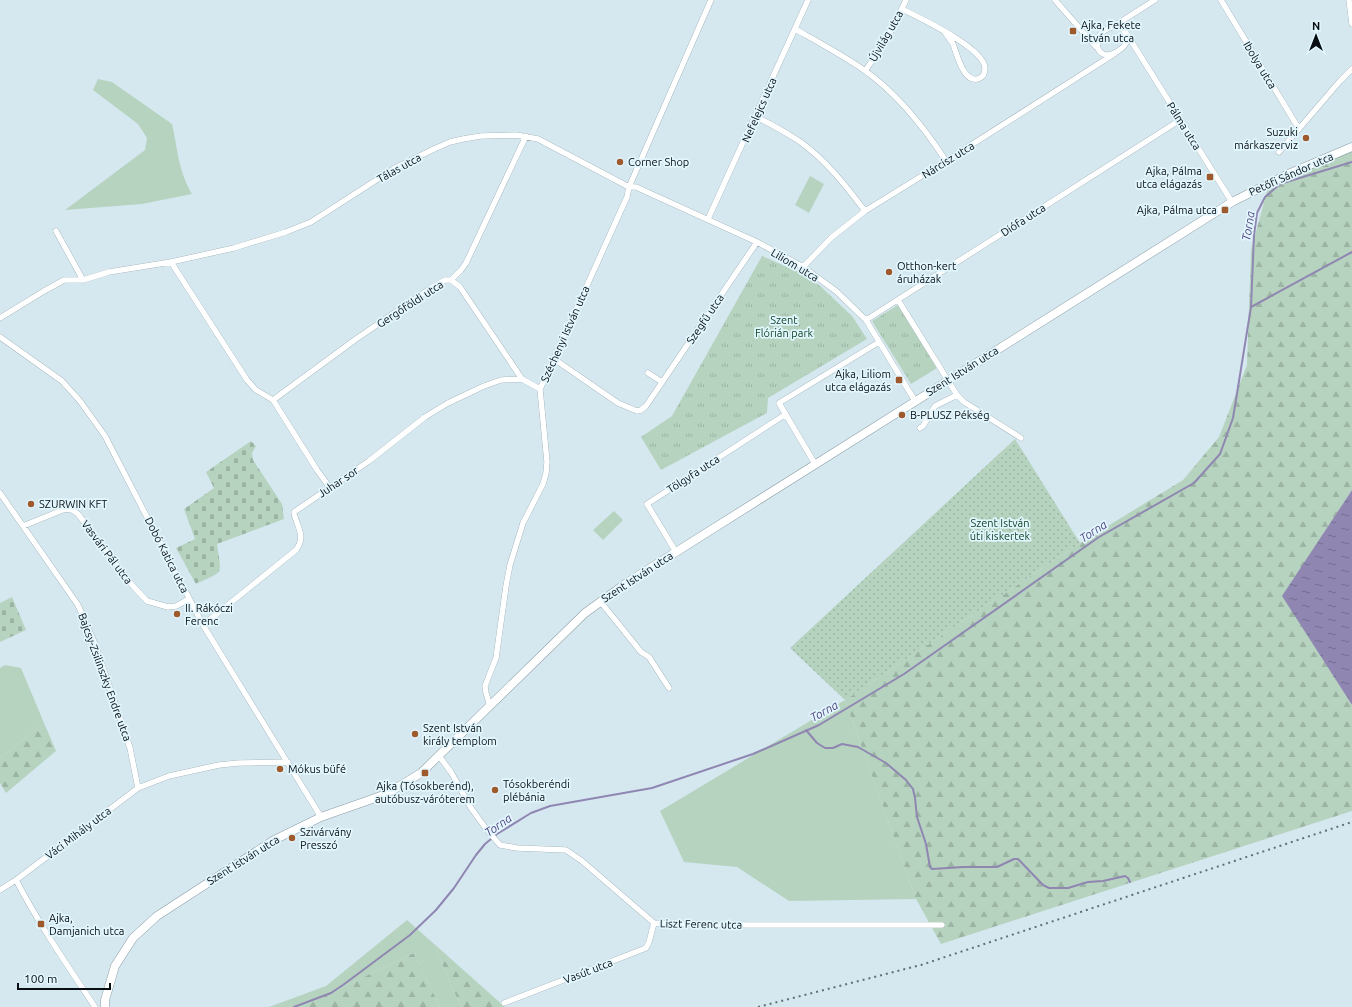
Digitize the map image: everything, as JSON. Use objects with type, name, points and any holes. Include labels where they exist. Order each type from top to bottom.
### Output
[{"type":"main road","name":"Petőfi Sándor utca","points":[[1232,202],[1286,175],[1352,147]]},
{"type":"main road","name":"Szent István utca","points":[[105,1007],[105,1000],[115,966],[133,938],[157,916],[274,840],[321,817],[378,797],[393,790],[420,773],[575,623],[600,601],[947,380],[1232,202]]},
{"type":"street","name":"Széchenyi István utca","points":[[490,706],[485,686],[496,658],[510,565],[523,523],[543,484],[546,473],[547,462],[540,389],[627,197],[629,187],[712,0]]},
{"type":"street","name":"Nefelejcs utca","points":[[708,219],[756,117],[808,0]]},
{"type":"street","name":"Újvilág utca","points":[[865,71],[886,40],[906,0]]},
{"type":"street","points":[[1055,0],[1104,54],[1114,54],[1124,47],[1128,41],[1128,36]]},
{"type":"street","points":[[1097,47],[1097,39],[1103,32],[1155,0]]},
{"type":"street","name":"Ibolya utca","points":[[1221,0],[1299,129]]},
{"type":"street","points":[[1349,0],[1351,6],[1352,24]]},
{"type":"street","points":[[902,9],[944,31],[966,44],[984,63],[984,75],[979,79],[974,80],[968,77],[963,71],[952,42],[944,31]]},
{"type":"street","points":[[1112,27],[1118,26],[1122,28],[1128,17]]},
{"type":"street","name":"Pálma utca","points":[[1122,28],[1232,202]]},
{"type":"street","points":[[795,29],[829,48],[865,71],[888,91],[912,114],[930,136],[946,161]]},
{"type":"street","points":[[1088,37],[1097,39]]},
{"type":"street","points":[[1124,47],[1136,49]]},
{"type":"street","points":[[1101,62],[1104,54]]},
{"type":"street","name":"Nárcisz utca","points":[[803,267],[832,237],[865,211],[1114,54]]},
{"type":"street","points":[[1279,152],[1352,69]]},
{"type":"street","points":[[756,117],[800,142],[818,157],[835,173],[865,211]]},
{"type":"street","name":"Diófa utca","points":[[866,320],[1180,120]]},
{"type":"street","name":"Tálas utca","points":[[171,262],[260,241],[305,224],[317,218],[394,168],[450,142],[481,136],[516,135],[538,139],[629,187]]},
{"type":"street","points":[[451,280],[466,263],[526,136]]},
{"type":"street","name":"Liliom utca","points":[[629,187],[636,187],[757,242],[803,267],[836,291],[866,320],[915,401]]},
{"type":"street","points":[[56,231],[83,280]]},
{"type":"street","name":"Szegfű utca","points":[[552,360],[557,361],[618,403],[637,411],[641,410],[646,406],[757,242]]},
{"type":"street","points":[[0,318],[64,280],[83,280],[109,272],[171,262],[247,380],[256,390],[274,400],[317,470],[330,488]]},
{"type":"street","name":"Gergőföldi utca","points":[[274,400],[356,339],[445,280],[451,280],[460,287],[522,379],[540,389]]},
{"type":"street","points":[[898,300],[957,395],[964,402],[1021,438]]},
{"type":"street","name":"Dobó Katica utca","points":[[0,337],[62,380],[80,401],[105,436],[203,625],[321,817]]},
{"type":"street","points":[[815,464],[779,403],[879,342]]},
{"type":"street","points":[[648,373],[662,382]]},
{"type":"street","name":"Juhar sor","points":[[203,625],[296,550],[300,544],[301,538],[294,512],[368,461],[425,417],[448,403],[501,380],[522,379]]},
{"type":"street","points":[[920,428],[923,426],[935,406],[957,395]]},
{"type":"street","name":"Tölgyfa utca","points":[[676,552],[647,504],[786,414]]},
{"type":"street","name":"Bajcsy-Zsilinszky Endre utca","points":[[0,493],[78,605],[95,644],[130,748],[138,788]]},
{"type":"street","name":"Vasvári Pál utca","points":[[23,526],[65,509],[72,510],[78,514],[133,586],[147,601],[168,607],[176,606],[189,599]]},
{"type":"street","points":[[600,601],[641,652],[649,656],[669,688]]},
{"type":"street","name":"Liszt Ferenc utca","points":[[439,756],[451,772],[471,808],[500,845],[516,848],[566,850],[582,861],[654,923],[748,925],[942,925]]},
{"type":"street","name":"Váci Mihály utca","points":[[0,890],[16,880],[138,788],[169,776],[219,765],[239,762],[288,762]]},
{"type":"street","points":[[16,880],[42,928],[94,1007]]},
{"type":"street","name":"Vasút utca","points":[[504,1003],[646,948],[650,942],[654,923]]},
{"type":"green space","points":[[98,79],[112,82],[172,124],[181,168],[192,194],[142,204],[65,210],[145,150],[147,138],[138,124],[93,90]]},
{"type":"green space","points":[[1352,149],[1352,490],[1283,596],[1352,705],[1352,811],[941,944],[916,899],[845,700],[1080,543],[1183,480],[1219,437],[1247,365],[1251,250],[1269,184]]},
{"type":"green space","points":[[810,176],[824,184],[809,213],[795,205]]},
{"type":"green space","name":"Szent Flórián park","points":[[762,256],[803,274],[820,286],[852,316],[867,339],[768,398],[767,413],[661,470],[641,437],[672,416]]},
{"type":"green space","points":[[898,305],[937,368],[911,384],[872,321]]},
{"type":"green space","name":"Szent István úti kiskertek","points":[[1015,439],[1080,543],[845,700],[790,648]]},
{"type":"green space","points":[[251,441],[256,446],[252,453],[253,460],[282,504],[284,519],[217,544],[220,562],[219,571],[217,574],[196,584],[176,548],[195,539],[184,509],[214,488],[206,472]]},
{"type":"green space","points":[[614,511],[623,520],[603,540],[593,530]]},
{"type":"green space","points":[[12,597],[26,630],[0,642],[0,603]]},
{"type":"green space","points":[[5,665],[21,668],[44,723],[0,758],[0,668]]},
{"type":"green space","points":[[845,700],[916,899],[789,901],[737,867],[684,862],[660,811]]},
{"type":"green space","points":[[44,723],[56,751],[6,793],[0,783],[0,758]]},
{"type":"green space","points":[[407,920],[433,943],[461,1007],[440,1007],[414,953],[301,1007],[269,1007],[326,986]]},
{"type":"green space","points":[[433,943],[505,1007],[461,1007]]},
{"type":"green space","points":[[414,953],[440,1007],[301,1007]]},
{"type":"water","points":[[1352,490],[1352,705],[1282,596]]},
{"type":"waterway","name":"Torna","points":[[294,1007],[331,993],[410,935],[436,910],[454,888],[485,844],[497,834],[531,813],[550,806],[652,788],[753,754],[819,725],[904,674],[1099,537],[1194,483],[1220,454],[1233,418],[1251,307],[1254,235],[1257,213],[1265,197],[1280,184],[1352,162]]},
{"type":"waterway","name":"Torna","points":[[1251,307],[1352,252]]},
{"type":"waterway","points":[[806,730],[817,743],[825,748],[833,748],[842,744],[858,747],[886,763],[906,780],[913,789],[917,817],[926,844],[930,867],[932,869],[997,867],[1014,859],[1018,859],[1043,885],[1049,888],[1068,888],[1088,882],[1103,881],[1125,876],[1130,882]]},
{"type":"railway","points":[[758,1007],[921,965],[1352,822]]},
{"type":"place","name":"Ajka, Fekete István utca","points":[[1073,31]]},
{"type":"place","name":"Suzuki márkaszerviz","points":[[1306,138]]},
{"type":"place","name":"Corner Shop","points":[[620,162]]},
{"type":"place","name":"Ajka, Pálma utca elágazás","points":[[1210,177]]},
{"type":"place","name":"Ajka, Pálma utca","points":[[1225,210]]},
{"type":"place","name":"Otthon-kert áruházak","points":[[889,272]]},
{"type":"place","name":"Ajka, Liliom utca elágazás","points":[[899,380]]},
{"type":"place","name":"B-PLUSZ Pékség","points":[[902,415]]},
{"type":"place","name":"SZURWIN KFT","points":[[31,504]]},
{"type":"place","name":"II. Rákóczi Ferenc","points":[[177,614]]},
{"type":"place","name":"Szent István király templom","points":[[415,734]]},
{"type":"place","name":"Mókus büfé","points":[[280,769]]},
{"type":"place","name":"Ajka (Tósokberénd), autóbusz-váróterem","points":[[425,773]]},
{"type":"place","name":"Tósokberéndi plébánia","points":[[495,790]]},
{"type":"place","name":"Szivárvány Presszó","points":[[292,838]]},
{"type":"place","name":"Ajka, Damjanich utca","points":[[41,924]]}]
